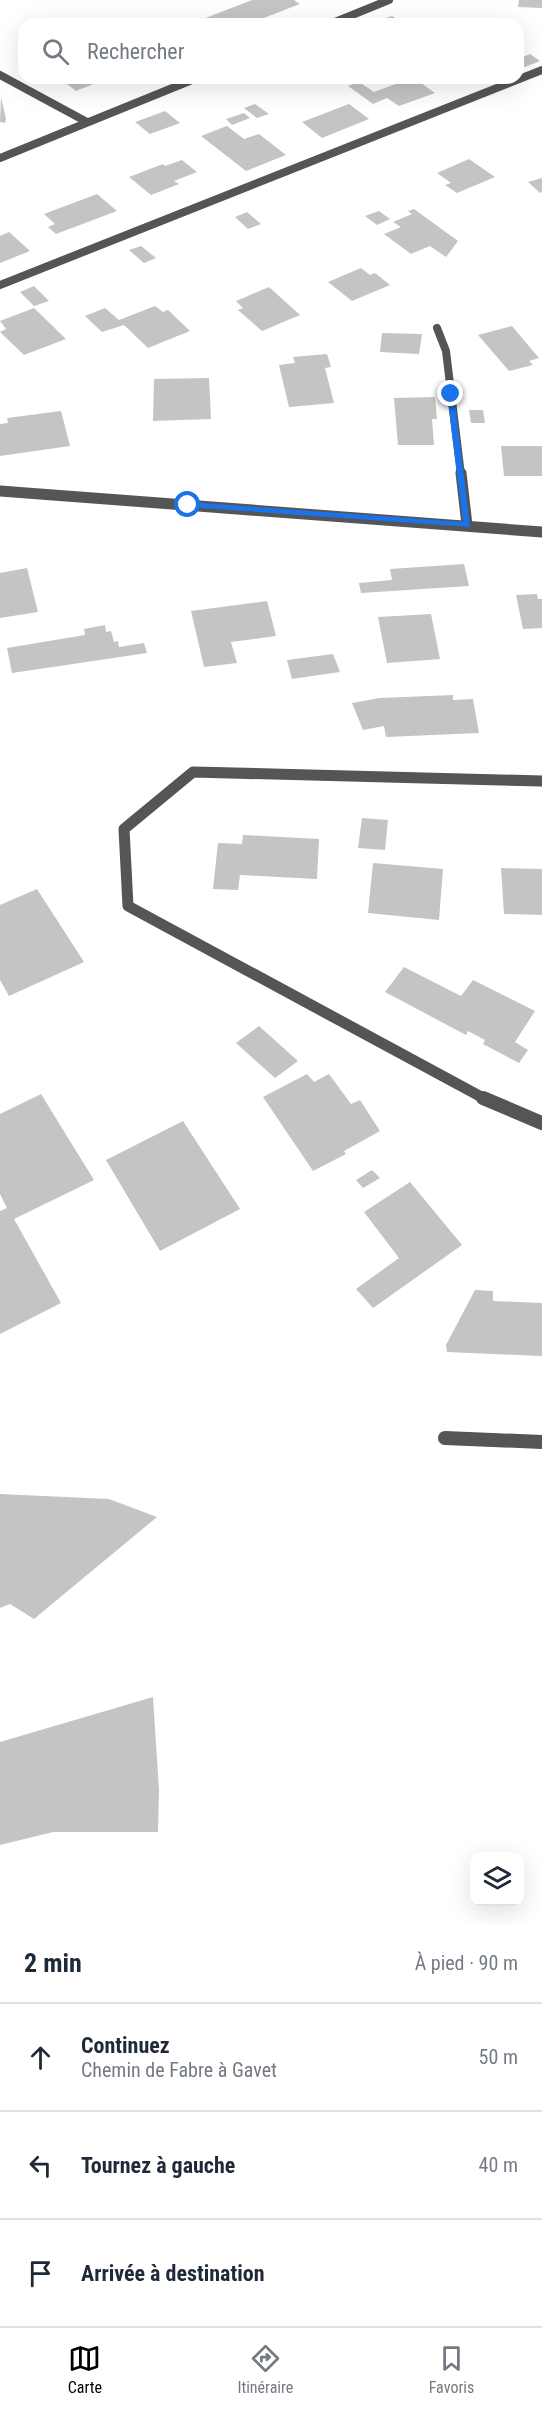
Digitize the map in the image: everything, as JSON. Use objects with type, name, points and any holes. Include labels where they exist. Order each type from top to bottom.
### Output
[{"type":"street","points":[[345,18],[389,0]]},
{"type":"street","points":[[524,77],[542,70]]},
{"type":"street","points":[[0,75],[87,122]]},
{"type":"street","points":[[0,159],[182,84]]},
{"type":"street","points":[[0,285],[507,84]]},
{"type":"street","points":[[437,328],[446,351],[467,525]]},
{"type":"street","points":[[0,491],[542,532]]},
{"type":"street","points":[[542,781],[193,772],[124,829],[128,906],[478,1096],[542,1123]]},
{"type":"street","points":[[445,1438],[542,1442]]},
{"type":"building","points":[[252,0],[294,0],[300,4],[264,18],[206,18]]},
{"type":"building","points":[[519,0],[542,0],[542,8],[518,7]]},
{"type":"building","points":[[530,54],[540,61],[525,67],[524,56]]},
{"type":"building","points":[[67,84],[94,84],[76,91]]},
{"type":"building","points":[[362,84],[374,92],[396,84],[422,84],[435,93],[399,106],[387,98],[373,104],[348,86]]},
{"type":"building","points":[[1,97],[6,119],[5,123],[0,122]]},
{"type":"building","points":[[255,104],[269,114],[257,118],[244,108]]},
{"type":"building","points":[[349,104],[369,119],[322,138],[302,122]]},
{"type":"building","points":[[165,111],[180,123],[150,134],[135,122]]},
{"type":"building","points":[[244,113],[250,118],[232,125],[226,119]]},
{"type":"building","points":[[227,126],[244,139],[259,134],[286,155],[246,171],[201,136]]},
{"type":"building","points":[[469,159],[495,177],[457,193],[445,185],[451,183],[437,173]]},
{"type":"building","points":[[182,160],[197,172],[174,181],[179,184],[151,195],[129,177],[163,164],[165,166]]},
{"type":"building","points":[[542,178],[542,192],[540,193],[528,182]]},
{"type":"building","points":[[97,194],[117,211],[56,234],[48,227],[55,224],[44,214]]},
{"type":"building","points":[[414,209],[458,241],[446,257],[430,246],[411,254],[384,234],[401,227],[393,222],[412,214],[408,211]]},
{"type":"building","points":[[379,211],[390,219],[377,225],[365,216]]},
{"type":"building","points":[[247,212],[261,224],[248,229],[235,217]]},
{"type":"building","points":[[9,232],[30,251],[0,263],[0,236]]},
{"type":"building","points":[[141,246],[156,258],[144,263],[129,250]]},
{"type":"building","points":[[361,268],[370,275],[375,273],[390,285],[352,301],[328,282]]},
{"type":"building","points":[[34,286],[49,301],[34,306],[20,292]]},
{"type":"building","points":[[269,287],[300,315],[262,331],[238,310],[243,308],[236,301]]},
{"type":"building","points":[[155,306],[163,312],[168,310],[190,331],[148,348],[124,325],[102,332],[85,316],[105,308],[119,320]]},
{"type":"building","points":[[34,308],[66,339],[24,355],[0,332],[6,329],[0,321]]},
{"type":"building","points":[[512,326],[539,358],[529,361],[533,365],[509,371],[478,335]]},
{"type":"building","points":[[382,333],[422,334],[419,354],[380,352]]},
{"type":"building","points":[[327,354],[331,367],[325,368],[334,403],[289,407],[279,365],[295,363],[293,357]]},
{"type":"building","points":[[209,378],[211,419],[153,421],[154,379]]},
{"type":"building","points":[[435,397],[437,419],[432,419],[434,445],[398,445],[394,398]]},
{"type":"building","points":[[469,410],[483,410],[485,423],[471,423]]},
{"type":"building","points":[[61,411],[70,446],[0,456],[0,424],[8,423],[7,418]]},
{"type":"building","points":[[501,446],[542,446],[542,476],[504,476]]},
{"type":"building","points":[[464,564],[469,586],[361,593],[359,583],[392,580],[390,569]]},
{"type":"building","points":[[27,568],[38,612],[0,618],[0,573]]},
{"type":"building","points":[[537,594],[538,599],[542,599],[542,628],[523,629],[516,595]]},
{"type":"building","points":[[267,601],[276,636],[231,642],[237,663],[204,667],[191,611]]},
{"type":"building","points":[[431,614],[440,659],[387,663],[378,617]]},
{"type":"building","points":[[105,625],[106,632],[111,631],[114,642],[118,641],[119,647],[144,643],[147,653],[12,673],[7,648],[85,635],[84,629]]},
{"type":"building","points":[[333,654],[340,672],[292,679],[287,660]]},
{"type":"building","points":[[453,695],[453,700],[473,699],[479,733],[386,737],[384,726],[363,730],[352,703],[380,698]]},
{"type":"building","points":[[362,818],[388,820],[385,850],[358,848]]},
{"type":"building","points":[[243,835],[319,839],[317,879],[240,875],[238,890],[213,889],[218,843],[242,844]]},
{"type":"building","points":[[373,863],[443,869],[439,920],[368,913]]},
{"type":"building","points":[[501,868],[542,869],[542,915],[504,914]]},
{"type":"building","points":[[37,889],[84,962],[9,996],[0,980],[0,905]]},
{"type":"building","points":[[404,967],[461,996],[473,980],[535,1011],[515,1042],[528,1050],[519,1063],[483,1044],[485,1040],[468,1031],[466,1035],[385,992]]},
{"type":"building","points":[[259,1026],[298,1061],[275,1078],[236,1043]]},
{"type":"building","points":[[307,1074],[314,1082],[329,1074],[351,1104],[360,1100],[380,1131],[344,1151],[346,1154],[313,1171],[263,1097]]},
{"type":"building","points":[[41,1094],[94,1180],[14,1219],[61,1303],[0,1334],[0,1211],[7,1208],[0,1194],[0,1114]]},
{"type":"building","points":[[183,1121],[240,1209],[160,1251],[106,1160]]},
{"type":"building","points":[[372,1170],[380,1178],[363,1188],[356,1180]]},
{"type":"building","points":[[410,1182],[462,1245],[373,1308],[356,1289],[399,1258],[364,1212]]},
{"type":"building","points":[[475,1290],[493,1291],[493,1301],[542,1303],[542,1356],[447,1352],[446,1345]]},
{"type":"building","points":[[0,1494],[109,1499],[157,1517],[34,1619],[10,1604],[0,1608]]},
{"type":"building","points":[[153,1697],[159,1790],[158,1832],[53,1832],[0,1845],[0,1742]]},
{"type":"route","points":[[188,505],[467,525],[451,394]]}]
